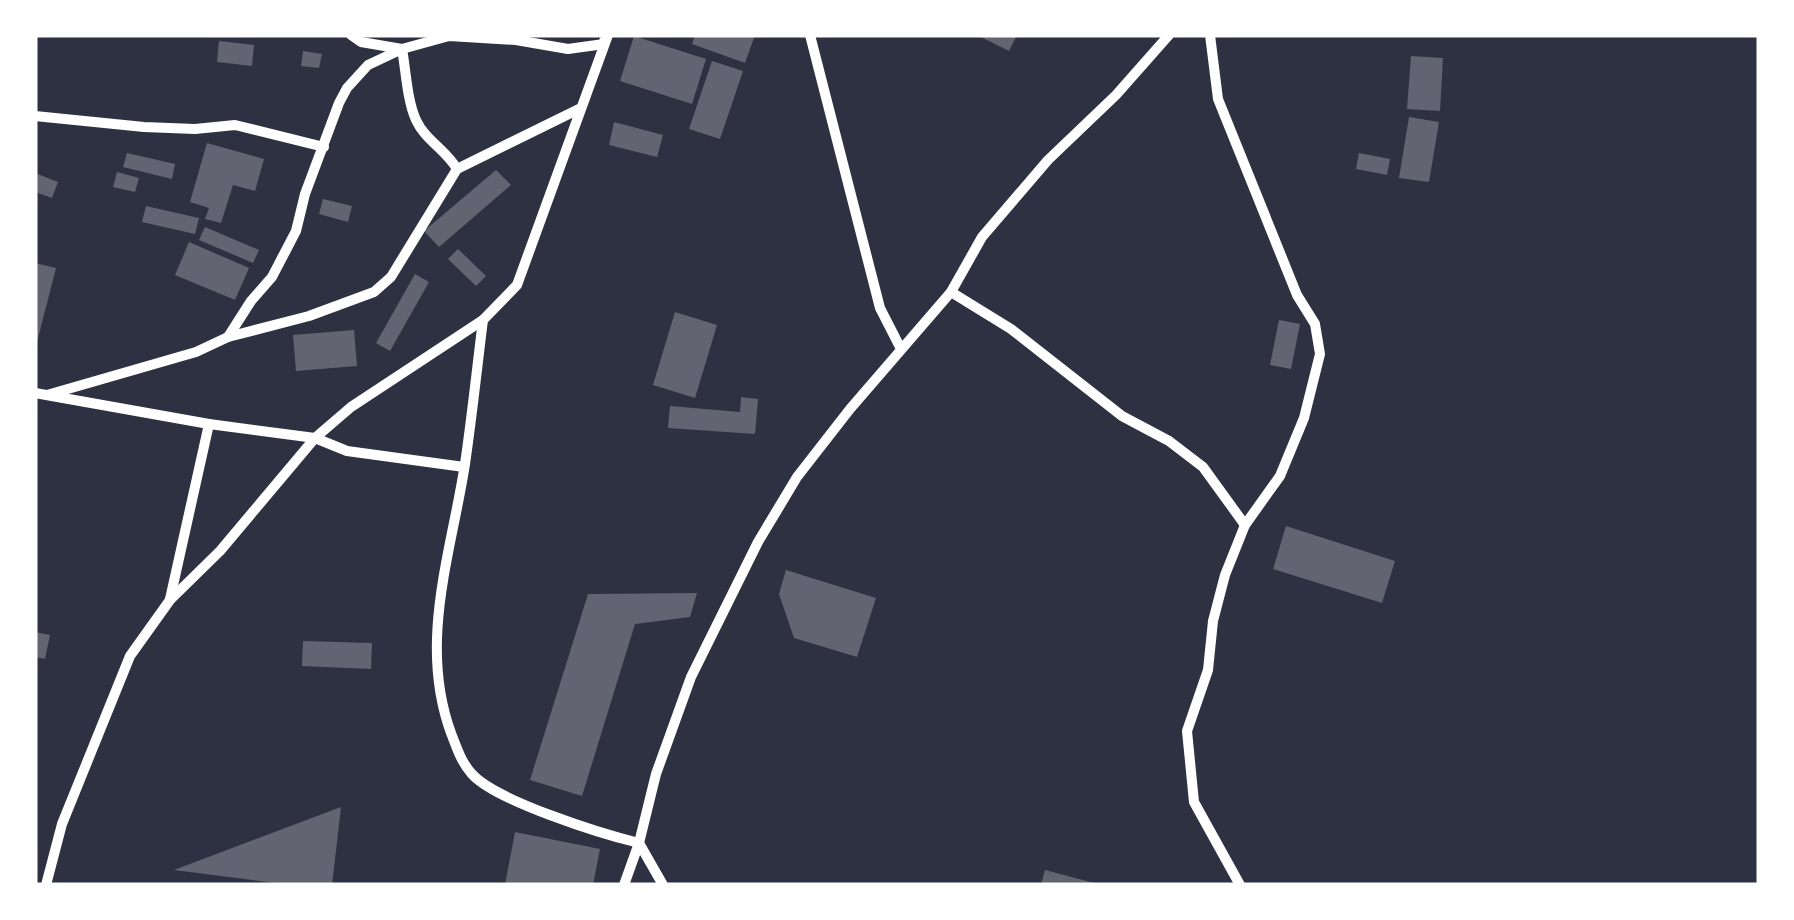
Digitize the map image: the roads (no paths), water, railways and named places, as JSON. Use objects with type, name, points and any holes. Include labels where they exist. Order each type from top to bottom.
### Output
[{"type":"street","points":[[352,35],[361,42],[402,49]]},
{"type":"street","points":[[810,35],[880,308],[901,349]]},
{"type":"street","points":[[624,885],[656,774],[691,677],[758,542],[798,477],[952,292],[982,237],[1048,160],[1169,35]]},
{"type":"street","points":[[1210,35],[1218,99],[1297,295],[1315,324],[1320,354],[1304,418],[1280,476],[1245,525],[1226,575],[1213,622],[1208,670],[1186,731],[1194,802],[1240,885]]},
{"type":"street","points":[[228,337],[251,301],[272,278],[296,230],[305,194],[346,88],[368,65],[402,49],[449,36],[568,48],[606,38]]},
{"type":"street","points":[[46,885],[62,824],[130,656],[170,600],[220,551],[315,438],[351,407],[482,320],[517,285],[606,38]]},
{"type":"street","points":[[402,49],[416,120],[425,134],[447,152],[456,169]]},
{"type":"street","points":[[41,394],[196,352],[228,337],[309,316],[374,292],[391,276],[456,169],[580,108]]},
{"type":"street","points":[[35,116],[144,127],[235,125],[324,147]]},
{"type":"street","points":[[952,292],[1011,329],[1122,416],[1169,441],[1202,466],[1245,525]]},
{"type":"street","points":[[482,320],[464,467],[439,590],[436,632],[436,682],[460,759],[474,776],[512,800],[639,843],[663,885]]},
{"type":"street","points":[[41,394],[315,438],[347,451],[464,467]]},
{"type":"street","points":[[170,600],[209,424]]}]
